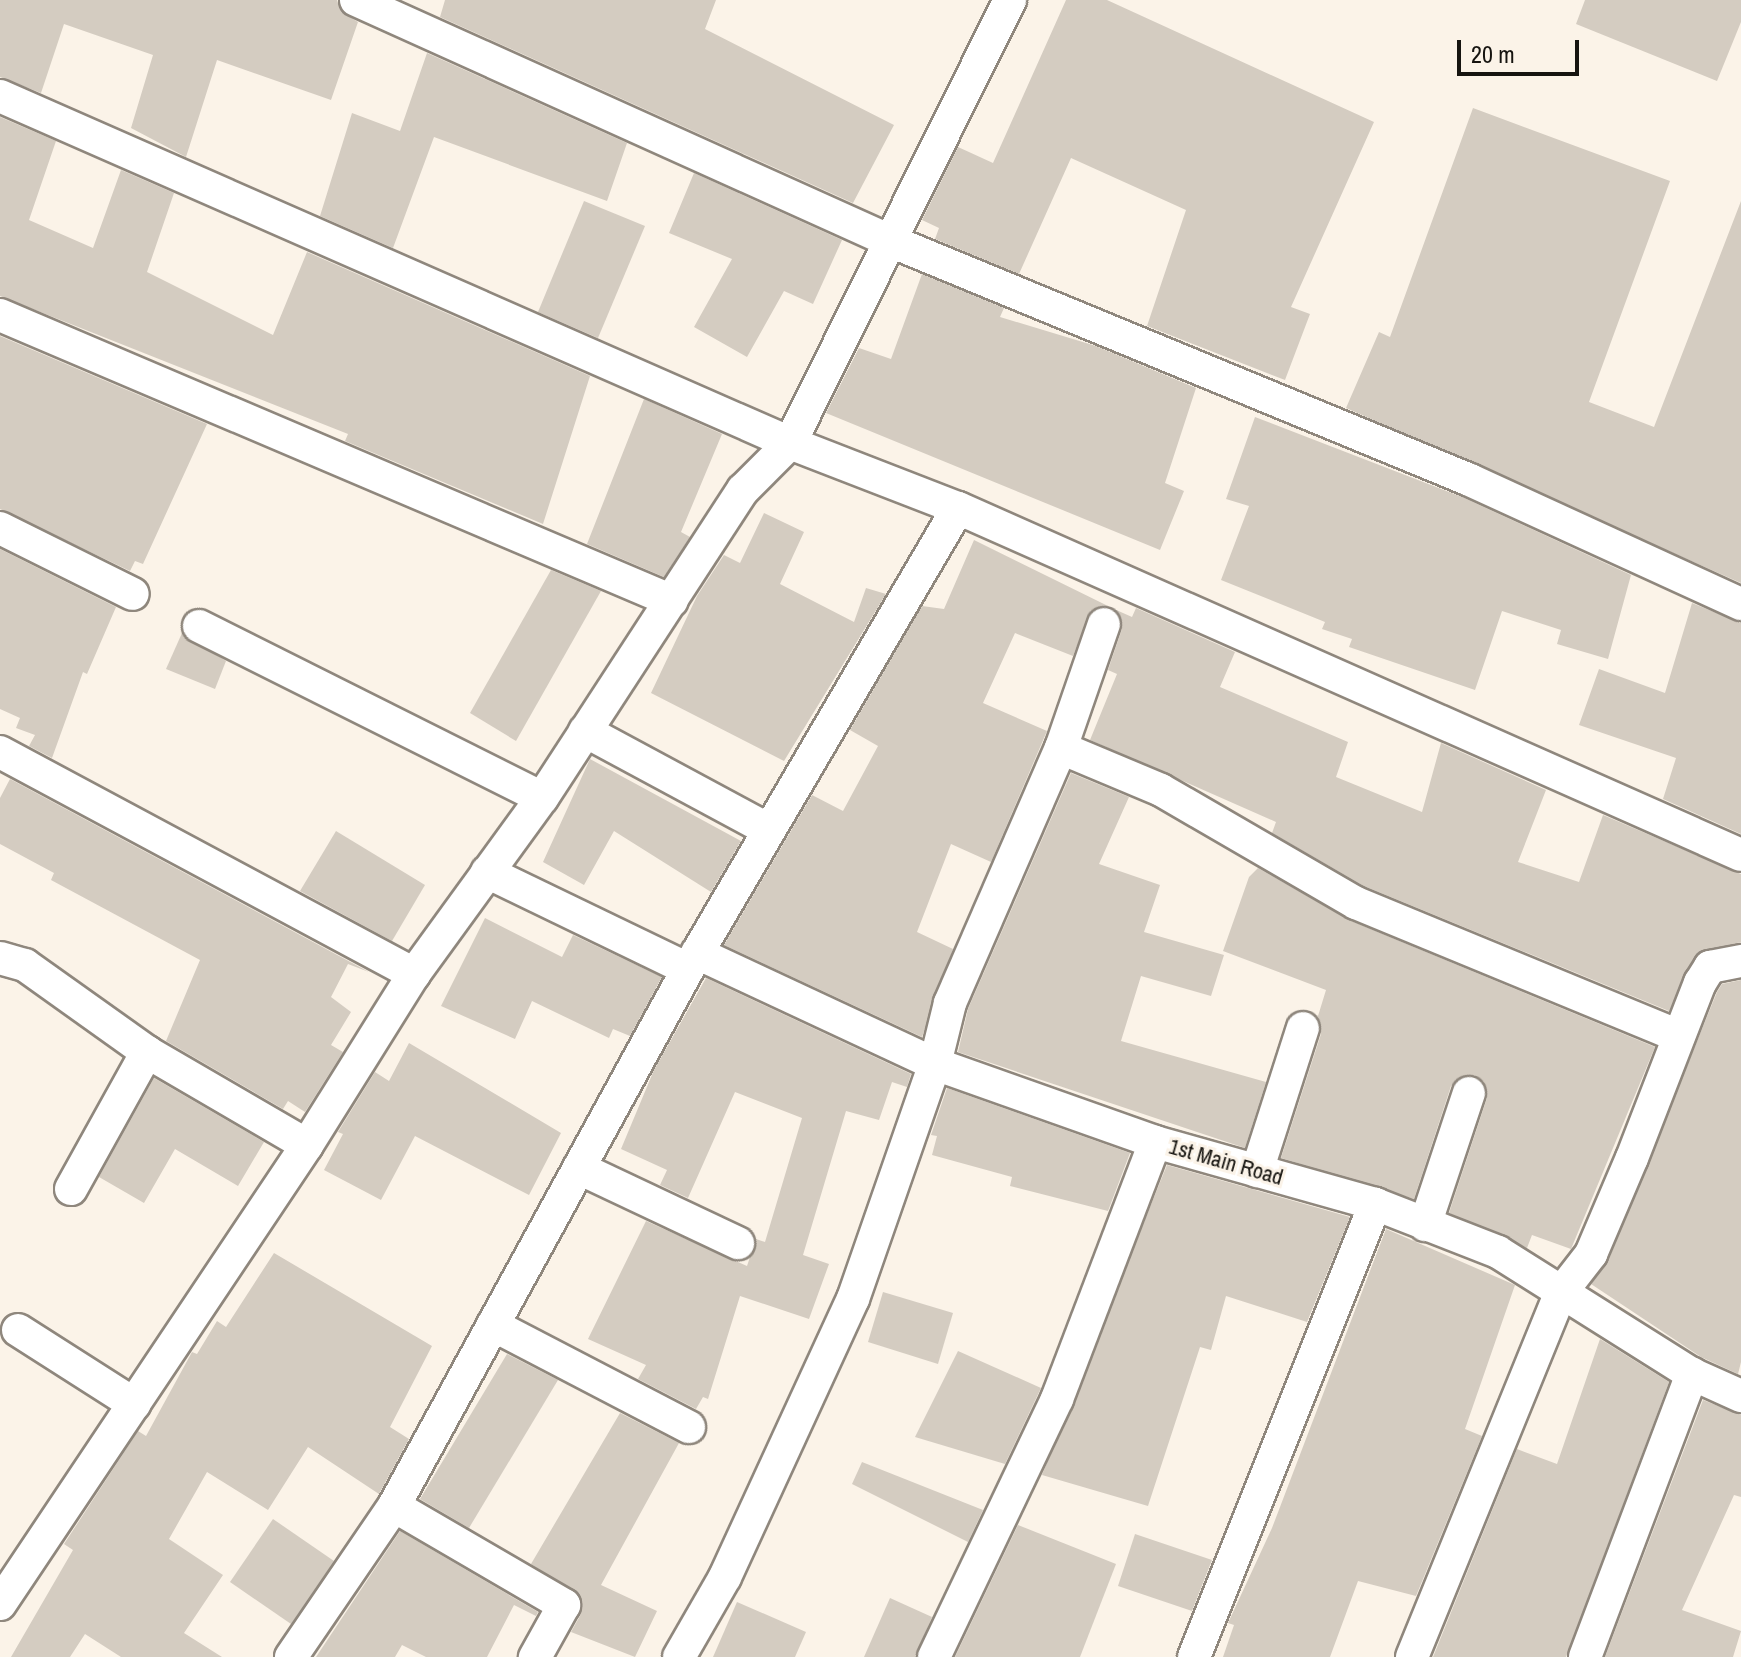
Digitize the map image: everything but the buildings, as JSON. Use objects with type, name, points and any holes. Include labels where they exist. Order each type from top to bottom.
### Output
[{"type":"street","points":[[356,0],[888,240],[1470,480],[1741,604]]},
{"type":"street","points":[[0,1604],[307,1145],[414,974],[541,797],[743,490],[790,443],[888,240],[1010,0]]},
{"type":"street","points":[[0,96],[790,443],[958,508],[1741,855]]},
{"type":"street","points":[[0,315],[672,601]]},
{"type":"street","points":[[291,1657],[394,1506],[692,961],[958,508]]},
{"type":"street","points":[[0,528],[133,594]]},
{"type":"street","points":[[679,1657],[725,1577],[853,1299],[935,1064],[950,1003],[1061,748],[1104,624]]},
{"type":"street","points":[[199,626],[541,797]]},
{"type":"street","points":[[585,731],[769,830]]},
{"type":"street","points":[[1061,748],[1174,797],[1356,903],[1679,1036]]},
{"type":"street","points":[[0,752],[414,974]]},
{"type":"street","name":"1st Main Road","points":[[487,872],[935,1064],[1155,1142],[1375,1204],[1498,1252],[1560,1294],[1692,1374],[1741,1394]]},
{"type":"street","points":[[0,958],[25,965],[147,1052],[307,1145]]},
{"type":"street","points":[[1412,1657],[1560,1294],[1591,1254],[1710,967],[1741,961]]},
{"type":"street","points":[[1257,1171],[1303,1028]]},
{"type":"street","points":[[71,1189],[147,1052]]},
{"type":"street","points":[[1425,1225],[1469,1093]]},
{"type":"street","points":[[934,1657],[1057,1399],[1155,1142]]},
{"type":"street","points":[[579,1168],[738,1243]]},
{"type":"street","points":[[1194,1657],[1375,1204]]},
{"type":"street","points":[[493,1325],[689,1427]]},
{"type":"street","points":[[18,1330],[134,1404]]},
{"type":"street","points":[[1585,1657],[1692,1374]]},
{"type":"street","points":[[394,1506],[564,1605],[535,1657]]}]
